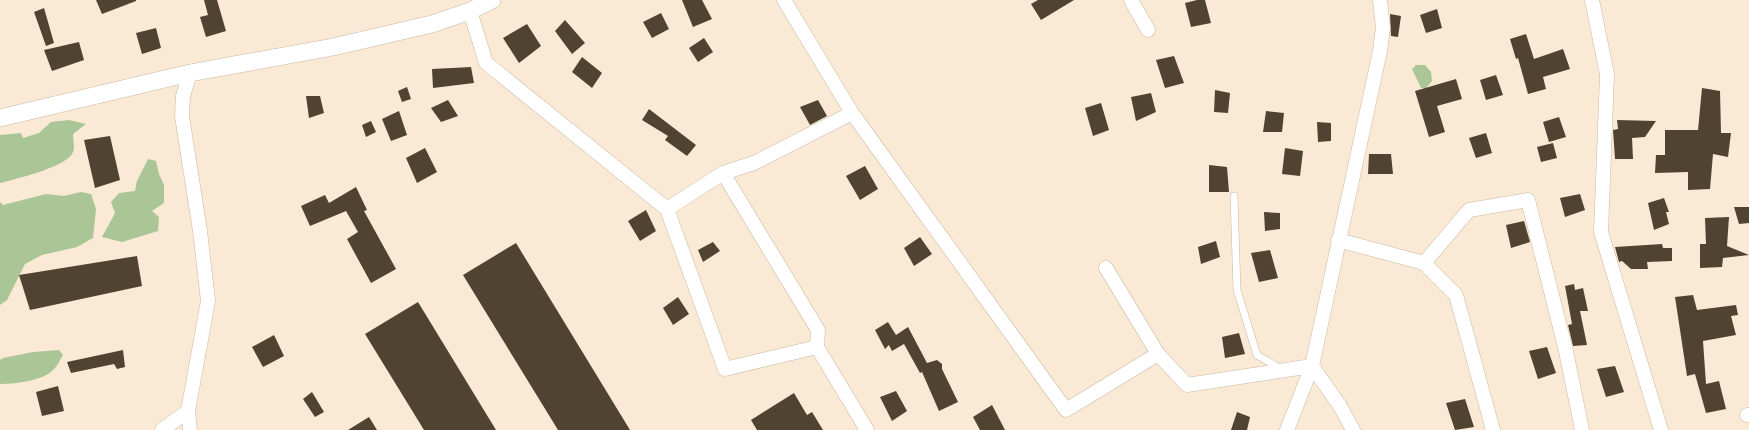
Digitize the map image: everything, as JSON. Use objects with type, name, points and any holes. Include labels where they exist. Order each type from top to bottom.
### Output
[{"type":"street","points":[[0,118],[190,74],[333,47],[432,24],[470,11],[492,0]]},
{"type":"street","points":[[784,0],[852,113],[1066,410],[1158,354]]},
{"type":"street","points":[[1131,0],[1148,30]]},
{"type":"street","points":[[1288,430],[1312,366],[1380,51],[1383,28],[1380,0]]},
{"type":"street","points":[[1592,0],[1607,74],[1601,232],[1661,430]]},
{"type":"street","points":[[470,11],[486,63],[667,209],[724,369],[818,347]]},
{"type":"street","points":[[190,74],[183,96],[182,116],[200,231],[208,302],[188,411],[190,430]]},
{"type":"street","points":[[667,209],[723,173],[754,163],[852,113]]},
{"type":"street","points":[[723,173],[818,330],[818,347],[867,430]]},
{"type":"street","points":[[1424,263],[1470,210],[1528,200],[1566,351],[1582,430]]},
{"type":"street","points":[[1338,240],[1424,263],[1456,296],[1493,430]]},
{"type":"street","points":[[1106,268],[1158,354],[1187,385],[1312,366]]},
{"type":"street","points":[[1312,366],[1340,406],[1353,430]]},
{"type":"street","points":[[162,430],[188,411]]},
{"type":"lane","points":[[1234,196],[1237,290],[1257,355],[1281,370],[1312,366]]},
{"type":"green space","points":[[1416,65],[1425,65],[1431,72],[1432,81],[1426,88],[1421,88],[1412,69]]},
{"type":"green space","points":[[69,120],[86,124],[73,134],[74,150],[69,157],[62,163],[40,172],[0,183],[0,135],[21,133],[23,138],[39,133],[51,122]]},
{"type":"green space","points":[[148,159],[156,161],[159,174],[164,185],[164,203],[152,211],[159,217],[158,231],[122,242],[102,237],[115,213],[111,202],[119,193],[135,191],[137,181]]},
{"type":"green space","points":[[81,192],[91,194],[96,209],[93,238],[77,247],[42,255],[25,264],[7,300],[0,305],[0,202],[3,205],[46,194],[64,196]]},
{"type":"green space","points":[[59,350],[63,355],[55,368],[47,374],[34,380],[0,384],[0,360],[3,358],[33,352]]},
{"type":"building","points":[[96,0],[136,0],[136,1],[102,14]]},
{"type":"building","points":[[204,0],[217,0],[226,31],[206,37],[200,17],[208,15]]},
{"type":"building","points":[[682,0],[702,0],[712,19],[693,27]]},
{"type":"building","points":[[1038,0],[1074,0],[1041,20],[1031,4]]},
{"type":"building","points":[[1205,0],[1211,23],[1191,27],[1185,3]]},
{"type":"building","points":[[44,8],[54,43],[46,46],[34,12]]},
{"type":"building","points":[[1437,9],[1442,28],[1426,33],[1420,15]]},
{"type":"building","points":[[661,13],[669,29],[652,38],[643,22]]},
{"type":"building","points":[[1390,14],[1401,16],[1398,37],[1391,36]]},
{"type":"building","points":[[565,20],[585,43],[572,54],[555,31]]},
{"type":"building","points":[[527,24],[541,46],[519,63],[503,38]]},
{"type":"building","points":[[156,28],[161,48],[142,54],[136,33]]},
{"type":"building","points":[[1526,34],[1534,59],[1563,49],[1570,69],[1543,77],[1546,89],[1528,94],[1518,58],[1516,59],[1510,39]]},
{"type":"building","points":[[704,38],[713,52],[698,62],[689,48]]},
{"type":"building","points":[[79,42],[84,60],[52,71],[44,50]]},
{"type":"building","points":[[1174,56],[1184,83],[1165,88],[1156,60]]},
{"type":"building","points":[[582,57],[602,73],[592,88],[572,72]]},
{"type":"building","points":[[471,67],[474,83],[433,88],[432,69]]},
{"type":"building","points":[[1496,75],[1503,95],[1486,100],[1480,80]]},
{"type":"building","points":[[1456,79],[1462,99],[1437,106],[1445,132],[1429,137],[1415,91]]},
{"type":"building","points":[[407,87],[411,99],[402,102],[398,91]]},
{"type":"building","points":[[1702,88],[1720,91],[1721,133],[1731,133],[1728,157],[1713,154],[1710,189],[1688,190],[1688,172],[1655,173],[1656,155],[1665,155],[1665,130],[1698,130]]},
{"type":"building","points":[[1215,90],[1230,93],[1228,113],[1214,112]]},
{"type":"building","points":[[1151,93],[1156,112],[1136,121],[1131,97]]},
{"type":"building","points":[[306,96],[320,96],[324,113],[309,118]]},
{"type":"building","points":[[448,100],[458,116],[441,122],[431,108]]},
{"type":"building","points":[[818,100],[827,116],[810,125],[800,107]]},
{"type":"building","points":[[1101,103],[1109,130],[1093,136],[1085,108]]},
{"type":"building","points":[[649,109],[696,145],[687,156],[665,140],[668,136],[642,120]]},
{"type":"building","points":[[399,111],[407,135],[391,141],[382,119]]},
{"type":"building","points":[[1266,111],[1284,113],[1282,132],[1263,132]]},
{"type":"building","points":[[1559,117],[1566,137],[1549,142],[1543,122]]},
{"type":"building","points":[[1617,120],[1656,121],[1645,137],[1632,138],[1633,159],[1615,159],[1613,130],[1618,129]]},
{"type":"building","points":[[371,121],[376,132],[366,137],[362,125]]},
{"type":"building","points":[[1317,122],[1331,123],[1331,141],[1318,142]]},
{"type":"building","points":[[1486,133],[1492,153],[1476,158],[1469,138]]},
{"type":"building","points":[[110,136],[120,180],[95,188],[84,140]]},
{"type":"building","points":[[1553,143],[1557,158],[1541,162],[1537,147]]},
{"type":"building","points":[[425,148],[437,172],[417,183],[406,158]]},
{"type":"building","points":[[1285,148],[1303,151],[1300,176],[1282,174]]},
{"type":"building","points":[[1369,154],[1391,154],[1393,174],[1368,174]]},
{"type":"building","points":[[1209,165],[1227,167],[1229,192],[1209,192]]},
{"type":"building","points":[[865,166],[878,189],[860,200],[846,176]]},
{"type":"building","points":[[356,187],[367,210],[364,211],[396,269],[371,283],[347,239],[358,232],[346,211],[310,226],[301,206],[325,195],[329,203]]},
{"type":"building","points":[[1580,194],[1585,210],[1565,217],[1560,198]]},
{"type":"building","points":[[1664,198],[1669,212],[1666,212],[1669,224],[1654,230],[1648,203]]},
{"type":"building","points":[[1734,207],[1749,207],[1749,223],[1739,224]]},
{"type":"building","points":[[646,210],[656,231],[640,241],[628,221]]},
{"type":"building","points":[[1264,212],[1280,213],[1280,229],[1265,231]]},
{"type":"building","points":[[1729,217],[1727,246],[1749,255],[1723,258],[1722,267],[1700,268],[1700,244],[1706,244],[1705,218]]},
{"type":"building","points":[[1524,221],[1530,242],[1511,248],[1506,225]]},
{"type":"building","points":[[920,237],[932,254],[914,266],[904,248]]},
{"type":"building","points":[[1216,241],[1220,257],[1201,264],[1198,247]]},
{"type":"building","points":[[713,242],[720,251],[703,262],[698,250]]},
{"type":"building","points":[[516,243],[630,430],[558,430],[463,275]]},
{"type":"building","points":[[1662,244],[1663,248],[1672,248],[1672,261],[1647,262],[1648,269],[1631,269],[1622,261],[1619,262],[1615,247]]},
{"type":"building","points":[[1270,250],[1278,278],[1259,282],[1251,253]]},
{"type":"building","points":[[137,256],[142,286],[30,310],[19,275]]},
{"type":"building","points":[[1574,284],[1575,290],[1583,288],[1588,311],[1580,311],[1587,345],[1573,346],[1568,325],[1572,324],[1565,286]]},
{"type":"building","points":[[1693,295],[1697,310],[1736,305],[1738,315],[1731,316],[1736,335],[1703,341],[1706,384],[1719,381],[1726,409],[1706,413],[1695,374],[1687,376],[1675,297]]},
{"type":"building","points":[[678,297],[689,314],[673,325],[663,308]]},
{"type":"building","points":[[418,302],[496,430],[424,430],[365,334]]},
{"type":"building","points":[[888,322],[896,335],[908,327],[927,363],[937,360],[942,364],[942,369],[958,402],[939,411],[922,372],[920,373],[904,344],[892,351],[889,345],[885,349],[875,330]]},
{"type":"building","points":[[1239,333],[1245,354],[1225,358],[1222,337]]},
{"type":"building","points":[[274,335],[284,356],[263,367],[252,347]]},
{"type":"building","points":[[1547,347],[1556,373],[1538,379],[1529,351]]},
{"type":"building","points":[[123,350],[125,367],[117,369],[114,364],[71,373],[67,362]]},
{"type":"building","points":[[1615,366],[1624,392],[1606,397],[1597,369]]},
{"type":"building","points":[[58,386],[64,411],[42,416],[36,392]]},
{"type":"building","points":[[896,391],[907,411],[892,421],[880,397]]},
{"type":"building","points":[[312,392],[324,412],[315,417],[303,399]]},
{"type":"building","points":[[794,393],[807,415],[812,412],[823,430],[757,430],[751,420]]},
{"type":"building","points":[[1465,399],[1474,427],[1455,430],[1446,403]]},
{"type":"building","points":[[992,405],[1005,430],[980,430],[973,417]]},
{"type":"building","points":[[1237,412],[1250,417],[1247,430],[1231,430]]},
{"type":"building","points":[[369,417],[377,430],[348,430]]}]
